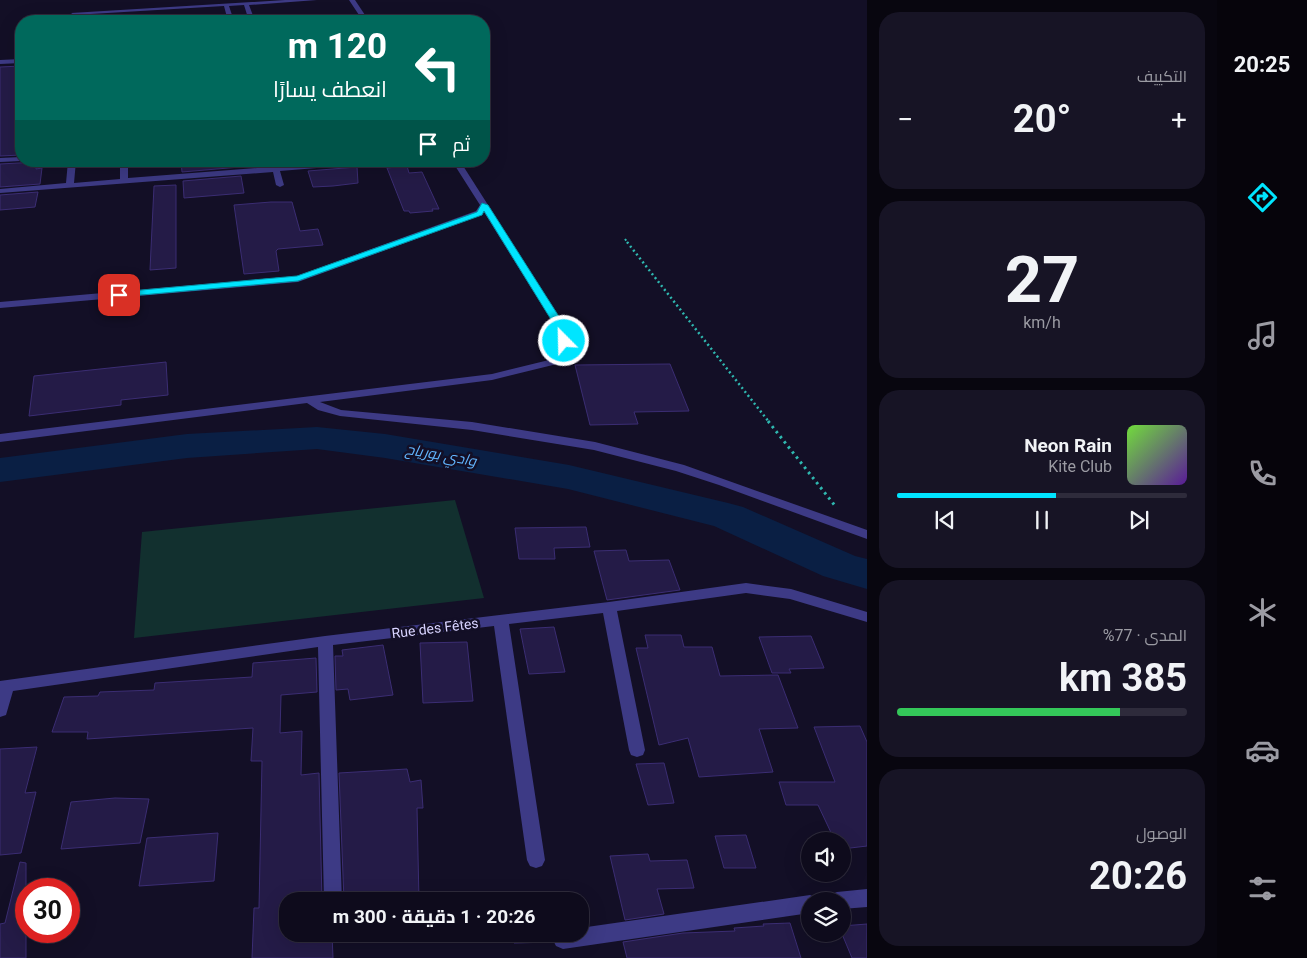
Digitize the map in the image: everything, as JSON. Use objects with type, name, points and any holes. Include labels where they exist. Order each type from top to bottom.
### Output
[{"type":"street","points":[[74,13],[124,13],[314,0]]},
{"type":"street","points":[[352,0],[362,15]]},
{"type":"street","points":[[246,4],[250,15]]},
{"type":"street","points":[[226,5],[228,15]]},
{"type":"street","points":[[0,62],[15,61]]},
{"type":"street","points":[[0,160],[15,159]]},
{"type":"street","points":[[70,185],[72,167]]},
{"type":"street","points":[[124,167],[124,181]]},
{"type":"street","points":[[0,191],[302,167]]},
{"type":"street","points":[[0,438],[492,377],[553,362],[564,341],[560,326],[460,167]]},
{"type":"street","points":[[276,169],[280,185]]},
{"type":"street","points":[[0,305],[298,279],[480,213],[484,205]]},
{"type":"street","points":[[308,400],[322,408],[340,413],[472,426],[612,450],[723,482],[861,533]]},
{"type":"street","name":"Rue des Fêtes","points":[[3,686],[325,640],[609,607],[746,588],[791,594],[867,617]]},
{"type":"street","points":[[609,607],[637,750]]},
{"type":"street","points":[[501,620],[536,860]]},
{"type":"street","points":[[325,640],[332,892]]},
{"type":"street","points":[[0,711],[3,686]]},
{"type":"street","points":[[851,900],[867,898]]},
{"type":"street","points":[[589,936],[801,905]]},
{"type":"path","points":[[625,239],[861,533]]},
{"type":"green space","points":[[455,500],[484,598],[134,638],[142,532]]},
{"type":"building","points":[[15,66],[15,155],[0,156],[0,67]]},
{"type":"building","points":[[15,163],[15,167],[42,168],[40,184],[0,187],[0,164]]},
{"type":"building","points":[[182,167],[240,167],[182,172]]},
{"type":"building","points":[[357,167],[358,183],[333,186],[313,187],[308,171]]},
{"type":"building","points":[[407,167],[409,173],[422,172],[439,209],[410,213],[409,211],[404,211],[387,168]]},
{"type":"building","points":[[241,176],[244,193],[184,198],[183,181]]},
{"type":"building","points":[[176,185],[176,268],[150,270],[154,186]]},
{"type":"building","points":[[38,192],[35,207],[0,210],[0,195]]},
{"type":"building","points":[[292,202],[300,231],[318,229],[323,245],[278,249],[276,251],[279,271],[244,274],[234,205]]},
{"type":"building","points":[[166,362],[168,395],[121,400],[121,405],[29,416],[34,376]]},
{"type":"building","points":[[670,364],[689,411],[634,412],[638,424],[590,425],[575,365]]},
{"type":"building","points":[[586,527],[590,547],[554,548],[555,559],[519,559],[515,528]]},
{"type":"building","points":[[626,550],[629,561],[669,560],[680,590],[607,600],[594,551]]},
{"type":"building","points":[[554,627],[565,672],[529,674],[520,629]]},
{"type":"building","points":[[645,635],[681,635],[684,647],[712,647],[720,676],[778,675],[798,728],[759,729],[773,772],[699,777],[688,738],[659,745],[636,648],[648,648]]},
{"type":"building","points":[[811,636],[824,668],[789,669],[791,673],[772,673],[759,637]]},
{"type":"building","points":[[467,642],[473,701],[423,703],[420,643]]},
{"type":"building","points":[[383,645],[393,695],[350,700],[348,689],[336,690],[335,656],[343,656],[342,650]]},
{"type":"building","points":[[316,658],[317,692],[281,695],[280,733],[302,731],[301,775],[319,773],[322,892],[279,892],[279,942],[332,942],[333,958],[252,958],[254,908],[259,908],[262,761],[251,761],[253,728],[87,739],[88,732],[52,732],[64,697],[98,696],[100,692],[154,690],[155,683],[252,677],[253,663]]},
{"type":"building","points":[[860,726],[867,742],[867,846],[851,848],[851,832],[831,832],[818,805],[786,805],[779,782],[835,782],[814,727]]},
{"type":"building","points":[[37,747],[25,793],[36,792],[21,853],[0,855],[0,749]]},
{"type":"building","points":[[664,763],[674,803],[648,805],[636,764]]},
{"type":"building","points":[[407,769],[410,782],[421,780],[423,808],[417,808],[419,892],[344,892],[339,773]]},
{"type":"building","points":[[115,798],[149,799],[140,843],[61,849],[71,802]]},
{"type":"building","points":[[218,833],[214,881],[139,886],[147,838]]},
{"type":"building","points":[[746,835],[756,868],[724,868],[715,836]]},
{"type":"building","points":[[648,854],[650,861],[687,860],[694,888],[657,889],[664,914],[625,920],[610,856]]},
{"type":"building","points":[[20,862],[26,863],[26,878],[16,878]]},
{"type":"building","points":[[15,882],[15,943],[26,943],[26,958],[0,958],[0,924],[5,923]]},
{"type":"building","points":[[790,923],[801,958],[627,958],[623,942],[683,933],[735,931],[734,928]]},
{"type":"building","points":[[867,924],[867,958],[852,958],[845,942],[851,942],[851,925]]},
{"type":"building","points":[[514,942],[552,942],[514,943]]},
{"type":"waterway","name":"وادي بورياح","points":[[0,470],[187,446],[317,438],[385,446],[569,477],[728,516],[839,566],[867,574]]},
{"type":"route","points":[[119,295],[298,279],[480,213],[484,205],[560,326],[564,341]]}]
